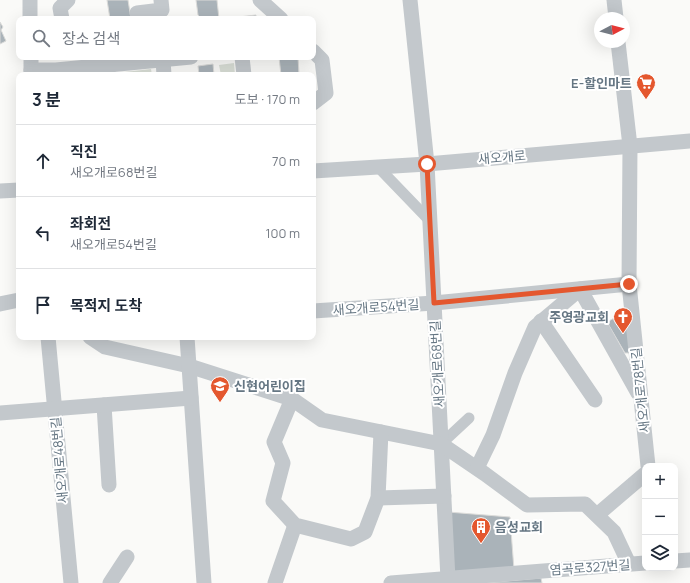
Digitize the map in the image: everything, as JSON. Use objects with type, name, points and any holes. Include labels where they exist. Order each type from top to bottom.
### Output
[{"type":"street","points":[[30,0],[30,16]]},
{"type":"street","points":[[61,16],[60,8],[68,0]]},
{"type":"street","points":[[137,13],[162,10],[161,0]]},
{"type":"street","points":[[260,0],[278,16]]},
{"type":"street","name":"새오개로68번길","points":[[410,0],[427,164],[448,578]]},
{"type":"street","points":[[614,0],[615,12]]},
{"type":"street","name":"새오개로78번길","points":[[619,48],[630,146],[629,284],[648,463]]},
{"type":"street","points":[[316,54],[322,60],[326,93],[316,100]]},
{"type":"street","points":[[31,67],[58,67],[163,60],[164,72]]},
{"type":"street","points":[[242,60],[244,72]]},
{"type":"street","name":"새오개로","points":[[316,171],[427,164],[690,141]]},
{"type":"street","points":[[378,167],[430,221]]},
{"type":"street","points":[[0,191],[16,190]]},
{"type":"street","name":"새오개로54번길","points":[[316,311],[434,303],[629,284]]},
{"type":"street","points":[[477,468],[493,435],[515,373],[535,327],[580,289],[641,399]]},
{"type":"street","points":[[0,304],[16,301]]},
{"type":"street","points":[[541,321],[595,400]]},
{"type":"street","name":"새오개로48번길","points":[[48,340],[71,583]]},
{"type":"street","points":[[94,340],[105,347],[189,366],[292,398],[322,420],[442,444],[527,505],[585,504],[614,532],[628,564]]},
{"type":"street","points":[[187,340],[204,583]]},
{"type":"street","points":[[0,413],[191,398]]},
{"type":"street","points":[[292,398],[274,442],[283,463],[273,501],[295,525],[351,540],[365,532],[378,498],[381,432]]},
{"type":"street","points":[[104,405],[109,485]]},
{"type":"street","points":[[442,444],[469,418]]},
{"type":"street","points":[[597,515],[642,477]]},
{"type":"street","points":[[378,498],[444,496]]},
{"type":"street","points":[[275,583],[295,525]]},
{"type":"street","points":[[110,583],[127,557]]},
{"type":"street","points":[[678,561],[690,560]]},
{"type":"street","name":"염곡로327번길","points":[[391,583],[448,578],[552,577],[628,564],[642,563]]},
{"type":"shaded area","points":[[234,63],[235,72],[220,72],[219,65]]},
{"type":"shaded area","points":[[151,69],[152,72],[125,72]]},
{"type":"building","points":[[107,0],[128,0],[131,16],[110,16]]},
{"type":"building","points":[[196,0],[217,0],[219,16],[198,15]]},
{"type":"building","points":[[0,22],[3,27],[1,30],[6,41],[0,44]]},
{"type":"building","points":[[279,60],[298,60],[299,72],[281,72]]},
{"type":"building","points":[[213,64],[214,72],[199,72],[198,66]]},
{"type":"building","name":"주영광교회","points":[[627,311],[633,353],[625,353],[607,322]]},
{"type":"building","name":"음성교회","points":[[448,512],[510,517],[514,570],[451,576]]},
{"type":"building","points":[[541,578],[542,583],[485,583]]},
{"type":"place","name":"E-할인마트","points":[[646,100]]},
{"type":"place","name":"주영광교회","points":[[623,334]]},
{"type":"place","name":"신현어린이집","points":[[220,403]]},
{"type":"place","name":"음성교회","points":[[481,544]]},
{"type":"route","points":[[427,164],[434,303],[629,284]]}]
